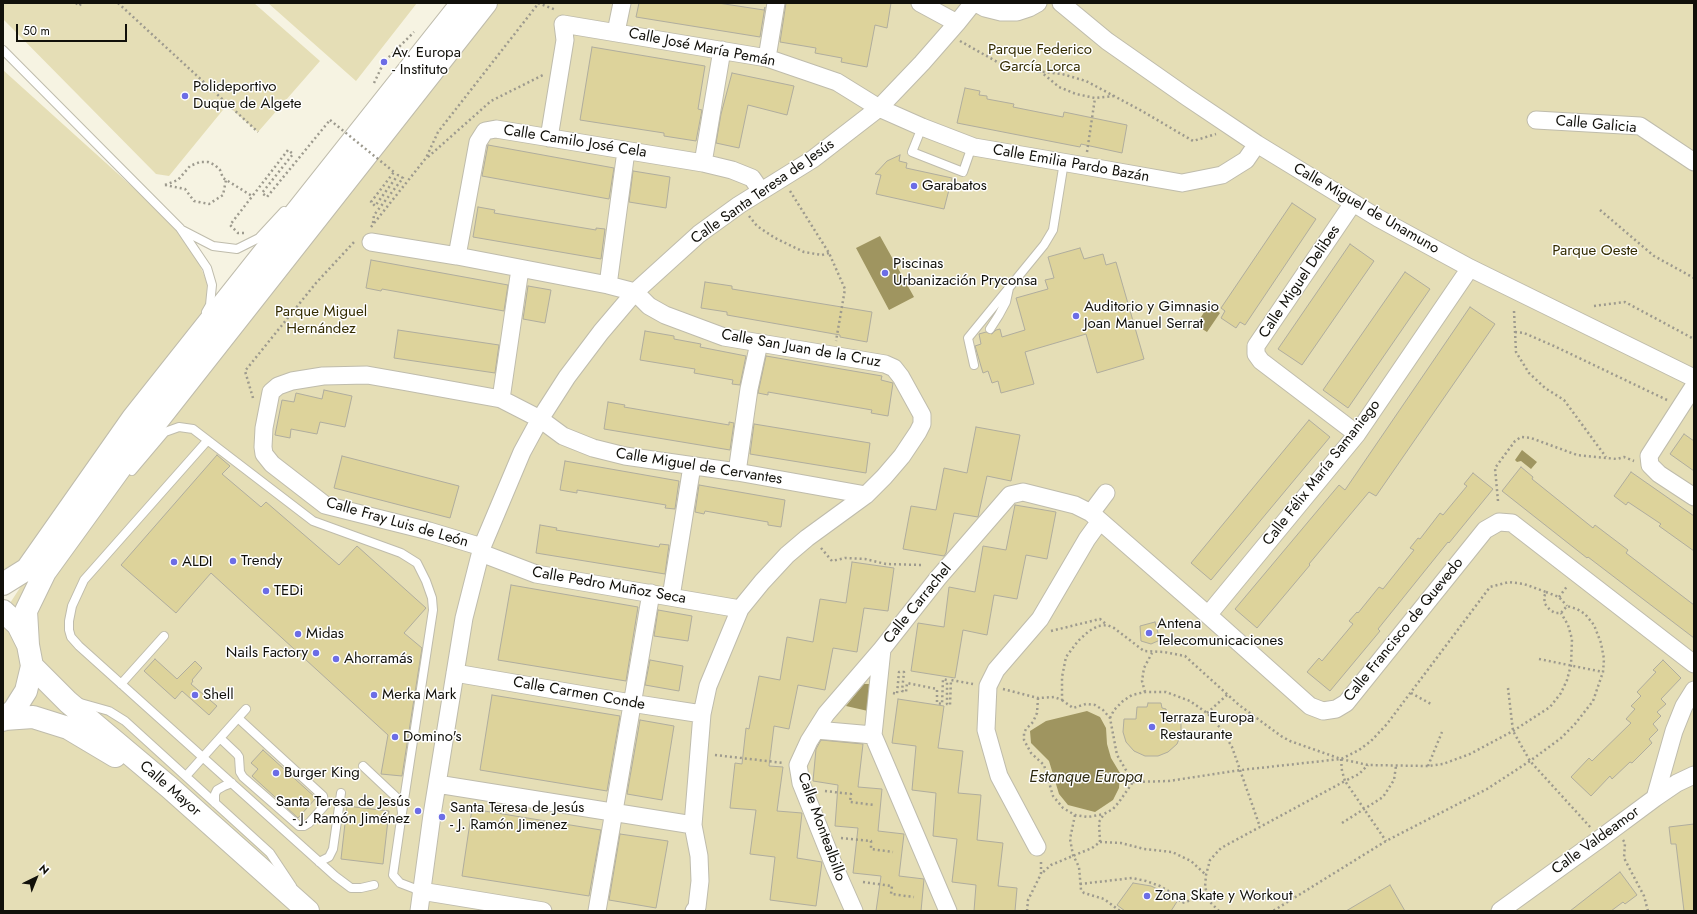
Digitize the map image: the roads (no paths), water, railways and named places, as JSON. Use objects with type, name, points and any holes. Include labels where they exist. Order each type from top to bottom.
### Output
[{"type":"main road","points":[[27,569],[132,418],[186,350],[340,144],[462,3]]},
{"type":"main road","points":[[4,719],[14,710],[26,691],[32,666],[28,645],[26,611],[45,572],[486,3]]},
{"type":"main road","points":[[3,584],[27,569],[124,472]]},
{"type":"main road","points":[[3,611],[18,625],[28,645]]},
{"type":"main road","name":"Calle Mayor","points":[[32,666],[68,702],[169,787],[309,911]]},
{"type":"main road","name":"Calle Mayor","points":[[4,719],[33,717],[68,728],[133,768],[245,863],[296,911]]},
{"type":"street","points":[[616,32],[622,3]]},
{"type":"street","points":[[767,58],[776,3]]},
{"type":"street","points":[[920,3],[953,28]]},
{"type":"street","name":"Calle Santa Teresa de Jesús","points":[[419,911],[464,618],[481,550],[522,452],[540,419],[601,332],[635,292],[699,234],[739,205],[813,159],[879,108],[953,28],[972,3]]},
{"type":"street","points":[[976,3],[985,8],[1001,12],[1016,12],[1029,8],[1038,3]]},
{"type":"street","name":"Calle Miguel de Unamuno","points":[[1061,3],[1107,41],[1230,126],[1353,203],[1470,268],[1694,378]]},
{"type":"street","name":"Calle José María Pemán","points":[[549,138],[565,40],[563,24],[767,58],[837,82],[879,108]]},
{"type":"street","points":[[703,163],[722,50]]},
{"type":"street","name":"Calle Emilia Pardo Bazán","points":[[879,108],[922,127],[972,146],[1182,183],[1222,175],[1246,160],[1257,144]]},
{"type":"street","name":"Calle Galicia","points":[[1536,120],[1640,126],[1694,162]]},
{"type":"street","name":"Calle Camilo José Cela","points":[[457,256],[478,142],[485,131],[496,129],[703,163],[732,170],[752,178],[761,191]]},
{"type":"street","points":[[608,285],[626,151]]},
{"type":"street","name":"Calle Miguel Delibes","points":[[1353,203],[1256,346],[1256,354],[1261,361],[1357,434]]},
{"type":"street","points":[[366,237],[608,285],[635,292]]},
{"type":"street","points":[[501,399],[520,268]]},
{"type":"street","name":"Calle Félix María Samaniego","points":[[1208,615],[1357,434],[1470,268]]},
{"type":"street","name":"Calle San Juan de la Cruz","points":[[635,292],[649,306],[666,316],[724,337],[885,364],[894,368],[901,377],[922,415],[922,424],[902,456],[866,495],[807,538],[787,555],[740,609],[708,686],[702,714],[693,824],[699,856],[700,910]]},
{"type":"street","points":[[736,472],[749,389],[759,343]]},
{"type":"street","name":"Calle Fray Luis de León","points":[[481,550],[429,531],[325,505],[272,464],[264,454],[262,447],[265,419],[271,392],[278,386],[292,381],[323,376],[367,375],[501,399],[540,419]]},
{"type":"street","points":[[1694,386],[1649,456],[1650,465],[1659,474],[1694,497]]},
{"type":"street","name":"Calle Miguel de Cervantes","points":[[540,419],[563,436],[593,448],[625,456],[736,472],[866,495]]},
{"type":"street","points":[[671,597],[692,466]]},
{"type":"street","name":"Calle Francisco de Quevedo","points":[[1010,495],[1023,492],[1076,505],[1095,517],[1310,706],[1323,711],[1336,709],[1346,702],[1485,530],[1499,522],[1512,523],[1694,664]]},
{"type":"street","points":[[1037,847],[999,776],[986,730],[988,686],[996,670],[1036,623],[1087,539],[1106,494]]},
{"type":"street","name":"Calle Carrachel","points":[[948,911],[873,735],[882,649],[938,578],[1010,495]]},
{"type":"street","name":"Calle Pedro Muñoz Seca","points":[[481,550],[536,574],[740,609]]},
{"type":"street","points":[[597,911],[631,703],[651,593]]},
{"type":"street","name":"Calle Montealbillo","points":[[854,911],[835,868],[802,783],[798,765],[803,752],[826,714],[882,649]]},
{"type":"street","name":"Calle Carmen Conde","points":[[455,673],[702,714]]},
{"type":"street","points":[[1654,798],[1674,731],[1684,706],[1694,690]]},
{"type":"street","points":[[816,730],[873,735]]},
{"type":"street","name":"Calle Valdeamor","points":[[1500,911],[1654,798],[1677,783],[1694,775]]},
{"type":"street","points":[[438,784],[693,824]]},
{"type":"street","points":[[406,911],[421,891],[543,911]]},
{"type":"lane","points":[[3,50],[180,228],[207,268],[212,285],[210,305],[186,350]]},
{"type":"lane","points":[[922,127],[912,152],[963,172],[972,146]]},
{"type":"lane","points":[[180,228],[213,246],[238,249],[259,238],[291,204],[340,144]]},
{"type":"lane","points":[[974,365],[968,338],[1044,245],[1053,230],[1064,162]]},
{"type":"lane","points":[[990,329],[1006,302],[1010,286]]},
{"type":"lane","points":[[124,472],[165,432],[179,427],[194,429],[207,441],[313,521],[401,553],[414,561],[422,571],[432,598],[433,610],[393,875],[400,883],[421,891]]},
{"type":"lane","points":[[207,441],[91,570],[84,580],[72,606],[69,621],[71,637],[79,646],[319,862],[351,888],[361,888],[374,885]]},
{"type":"lane","points":[[57,555],[66,550],[111,496]]},
{"type":"lane","points":[[121,684],[164,636]]},
{"type":"lane","points":[[68,702],[75,701],[88,704],[109,711],[125,721],[270,853],[279,864],[309,911]]},
{"type":"lane","points":[[186,776],[246,709]]},
{"type":"lane","points":[[220,738],[239,757],[240,772],[243,778],[291,821],[300,826],[304,826],[309,823],[325,804],[323,796],[238,718]]},
{"type":"lane","points":[[363,766],[396,797],[401,805],[402,813]]},
{"type":"lane","points":[[215,803],[215,794],[217,790],[232,783]]},
{"type":"lane","points":[[319,862],[328,857],[333,849],[341,793]]},
{"type":"water","name":"Piscinas Urbanización Pryconsa","points":[[880,236],[914,297],[889,310],[856,248]]},
{"type":"water","points":[[1208,306],[1220,313],[1207,332],[1196,325]]},
{"type":"water","points":[[1522,450],[1537,462],[1531,469],[1521,461],[1517,462],[1515,460]]},
{"type":"water","points":[[864,684],[869,684],[868,711],[846,706]]},
{"type":"water","name":"Estanque Europa","points":[[1087,711],[1100,717],[1106,728],[1107,744],[1111,758],[1120,773],[1119,788],[1113,800],[1095,812],[1068,805],[1059,794],[1049,761],[1031,743],[1030,731],[1046,721]]},
{"type":"place","name":"Av. Europa - Instituto","points":[[384,62]]},
{"type":"place","name":"Polideportivo Duque de Algete","points":[[185,96]]},
{"type":"place","name":"Garabatos","points":[[914,186]]},
{"type":"place","name":"Piscinas Urbanización Pryconsa","points":[[885,273]]},
{"type":"place","name":"Auditorio y Gimnasio Joan Manuel Serrat","points":[[1076,316]]},
{"type":"place","name":"Trendy","points":[[233,561]]},
{"type":"place","name":"ALDI","points":[[174,562]]},
{"type":"place","name":"TEDi","points":[[266,591]]},
{"type":"place","name":"Antena Telecomunicaciones","points":[[1149,633]]},
{"type":"place","name":"Midas","points":[[298,634]]},
{"type":"place","name":"Nails Factory","points":[[316,653]]},
{"type":"place","name":"Ahorramás","points":[[336,659]]},
{"type":"place","name":"Shell","points":[[195,695]]},
{"type":"place","name":"Merka Mark","points":[[374,695]]},
{"type":"place","name":"Terraza Europa Restaurante","points":[[1152,727]]},
{"type":"place","name":"Domino's","points":[[395,737]]},
{"type":"place","name":"Burger King","points":[[276,773]]},
{"type":"place","name":"Santa Teresa de Jesús - J. Ramón Jiménez","points":[[418,811]]},
{"type":"place","name":"Santa Teresa de Jesús - J. Ramón Jimenez","points":[[442,817]]},
{"type":"place","name":"Zona Skate y Workout","points":[[1147,896]]},
{"type":"park label","name":"Parque Federico García Lorca","points":[[1040,58]]},
{"type":"park label","name":"Parque Oeste","points":[[1595,251]]},
{"type":"park label","name":"Parque Miguel Hernández","points":[[321,320]]}]
